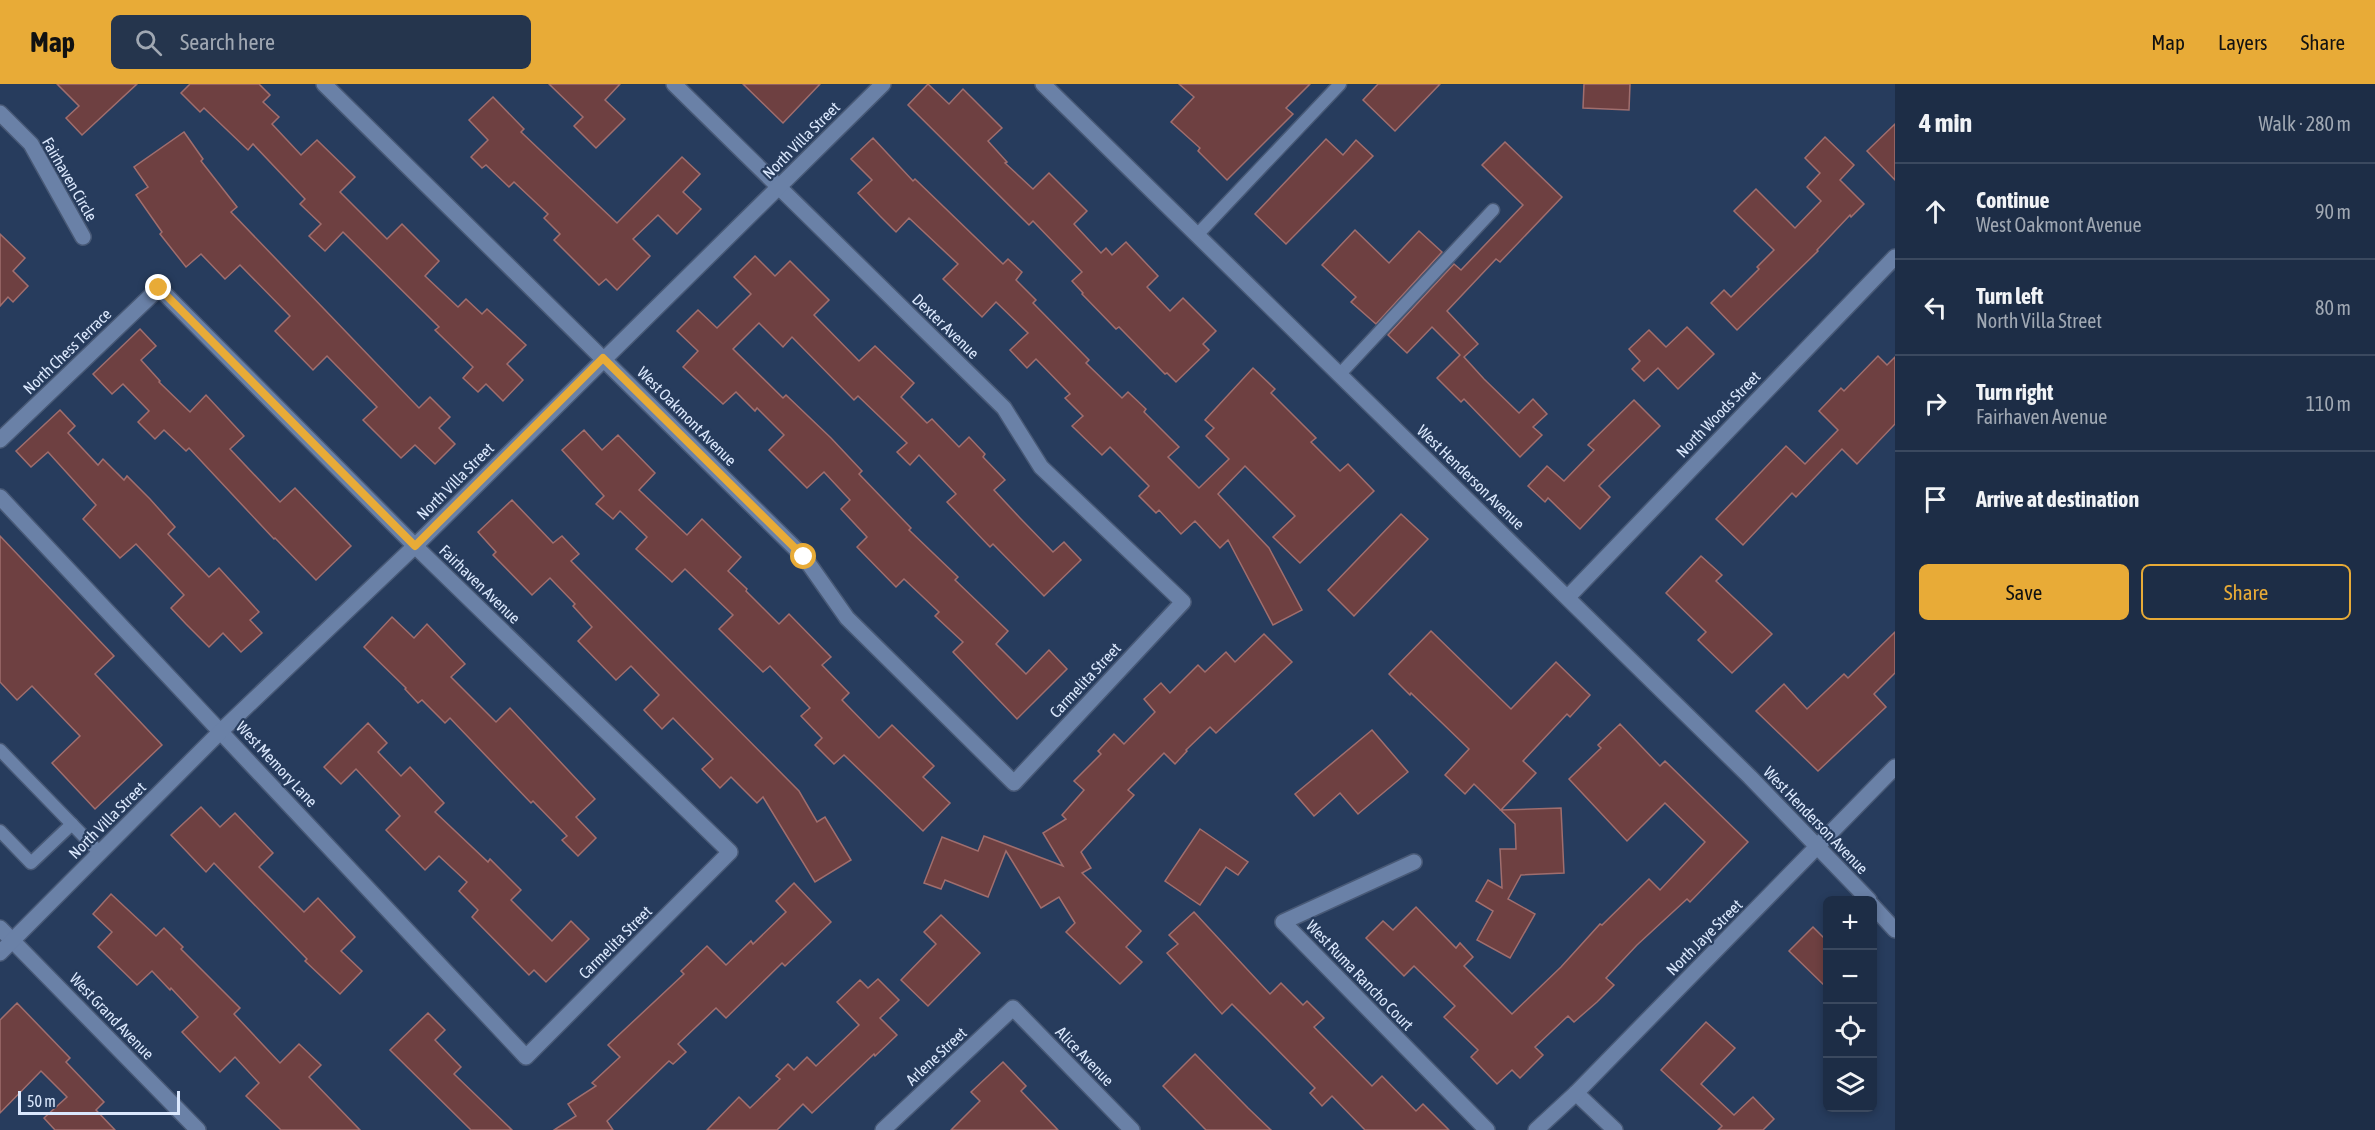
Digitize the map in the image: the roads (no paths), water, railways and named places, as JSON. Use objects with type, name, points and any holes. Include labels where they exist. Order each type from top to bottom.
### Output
[{"type":"street","name":"West Oakmont Avenue","points":[[324,84],[804,557],[847,618],[1014,783]]},
{"type":"street","name":"Dexter Avenue","points":[[674,84],[1004,408],[1041,467],[1183,602]]},
{"type":"street","name":"North Villa Street","points":[[0,953],[221,731],[415,546],[883,84]]},
{"type":"street","name":"West Henderson Avenue","points":[[1043,84],[1568,597],[1865,896]]},
{"type":"street","name":"Fairhaven Circle","points":[[0,113],[31,144],[83,237]]},
{"type":"street","name":"North Woods Street","points":[[1568,597],[1895,257]]},
{"type":"street","name":"North Chess Terrace","points":[[0,440],[159,288]]},
{"type":"street","name":"Fairhaven Avenue","points":[[159,288],[415,546],[730,852]]},
{"type":"street","name":"West Memory Lane","points":[[0,497],[526,1057]]},
{"type":"street","name":"Carmelita Street","points":[[1014,783],[1183,602]]},
{"type":"street","name":"North Jaye Street","points":[[1536,1130],[1576,1093],[1895,767]]},
{"type":"street","name":"Carmelita Street","points":[[526,1057],[730,852]]},
{"type":"street","name":"West Ruma Rancho Court","points":[[1414,862],[1283,922],[1487,1130]]},
{"type":"street","points":[[1877,910],[1895,930]]},
{"type":"street","name":"West Grand Avenue","points":[[0,928],[198,1130]]},
{"type":"street","name":"Arlene Street","points":[[883,1130],[1013,1008]]},
{"type":"street","name":"Alice Avenue","points":[[1013,1008],[1132,1130]]},
{"type":"street","points":[[1576,1093],[1615,1130]]},
{"type":"lane","points":[[1197,235],[1340,84]]},
{"type":"lane","points":[[1340,374],[1493,210]]},
{"type":"lane","points":[[0,750],[100,853]]},
{"type":"lane","points":[[0,831],[31,863],[72,824]]}]
